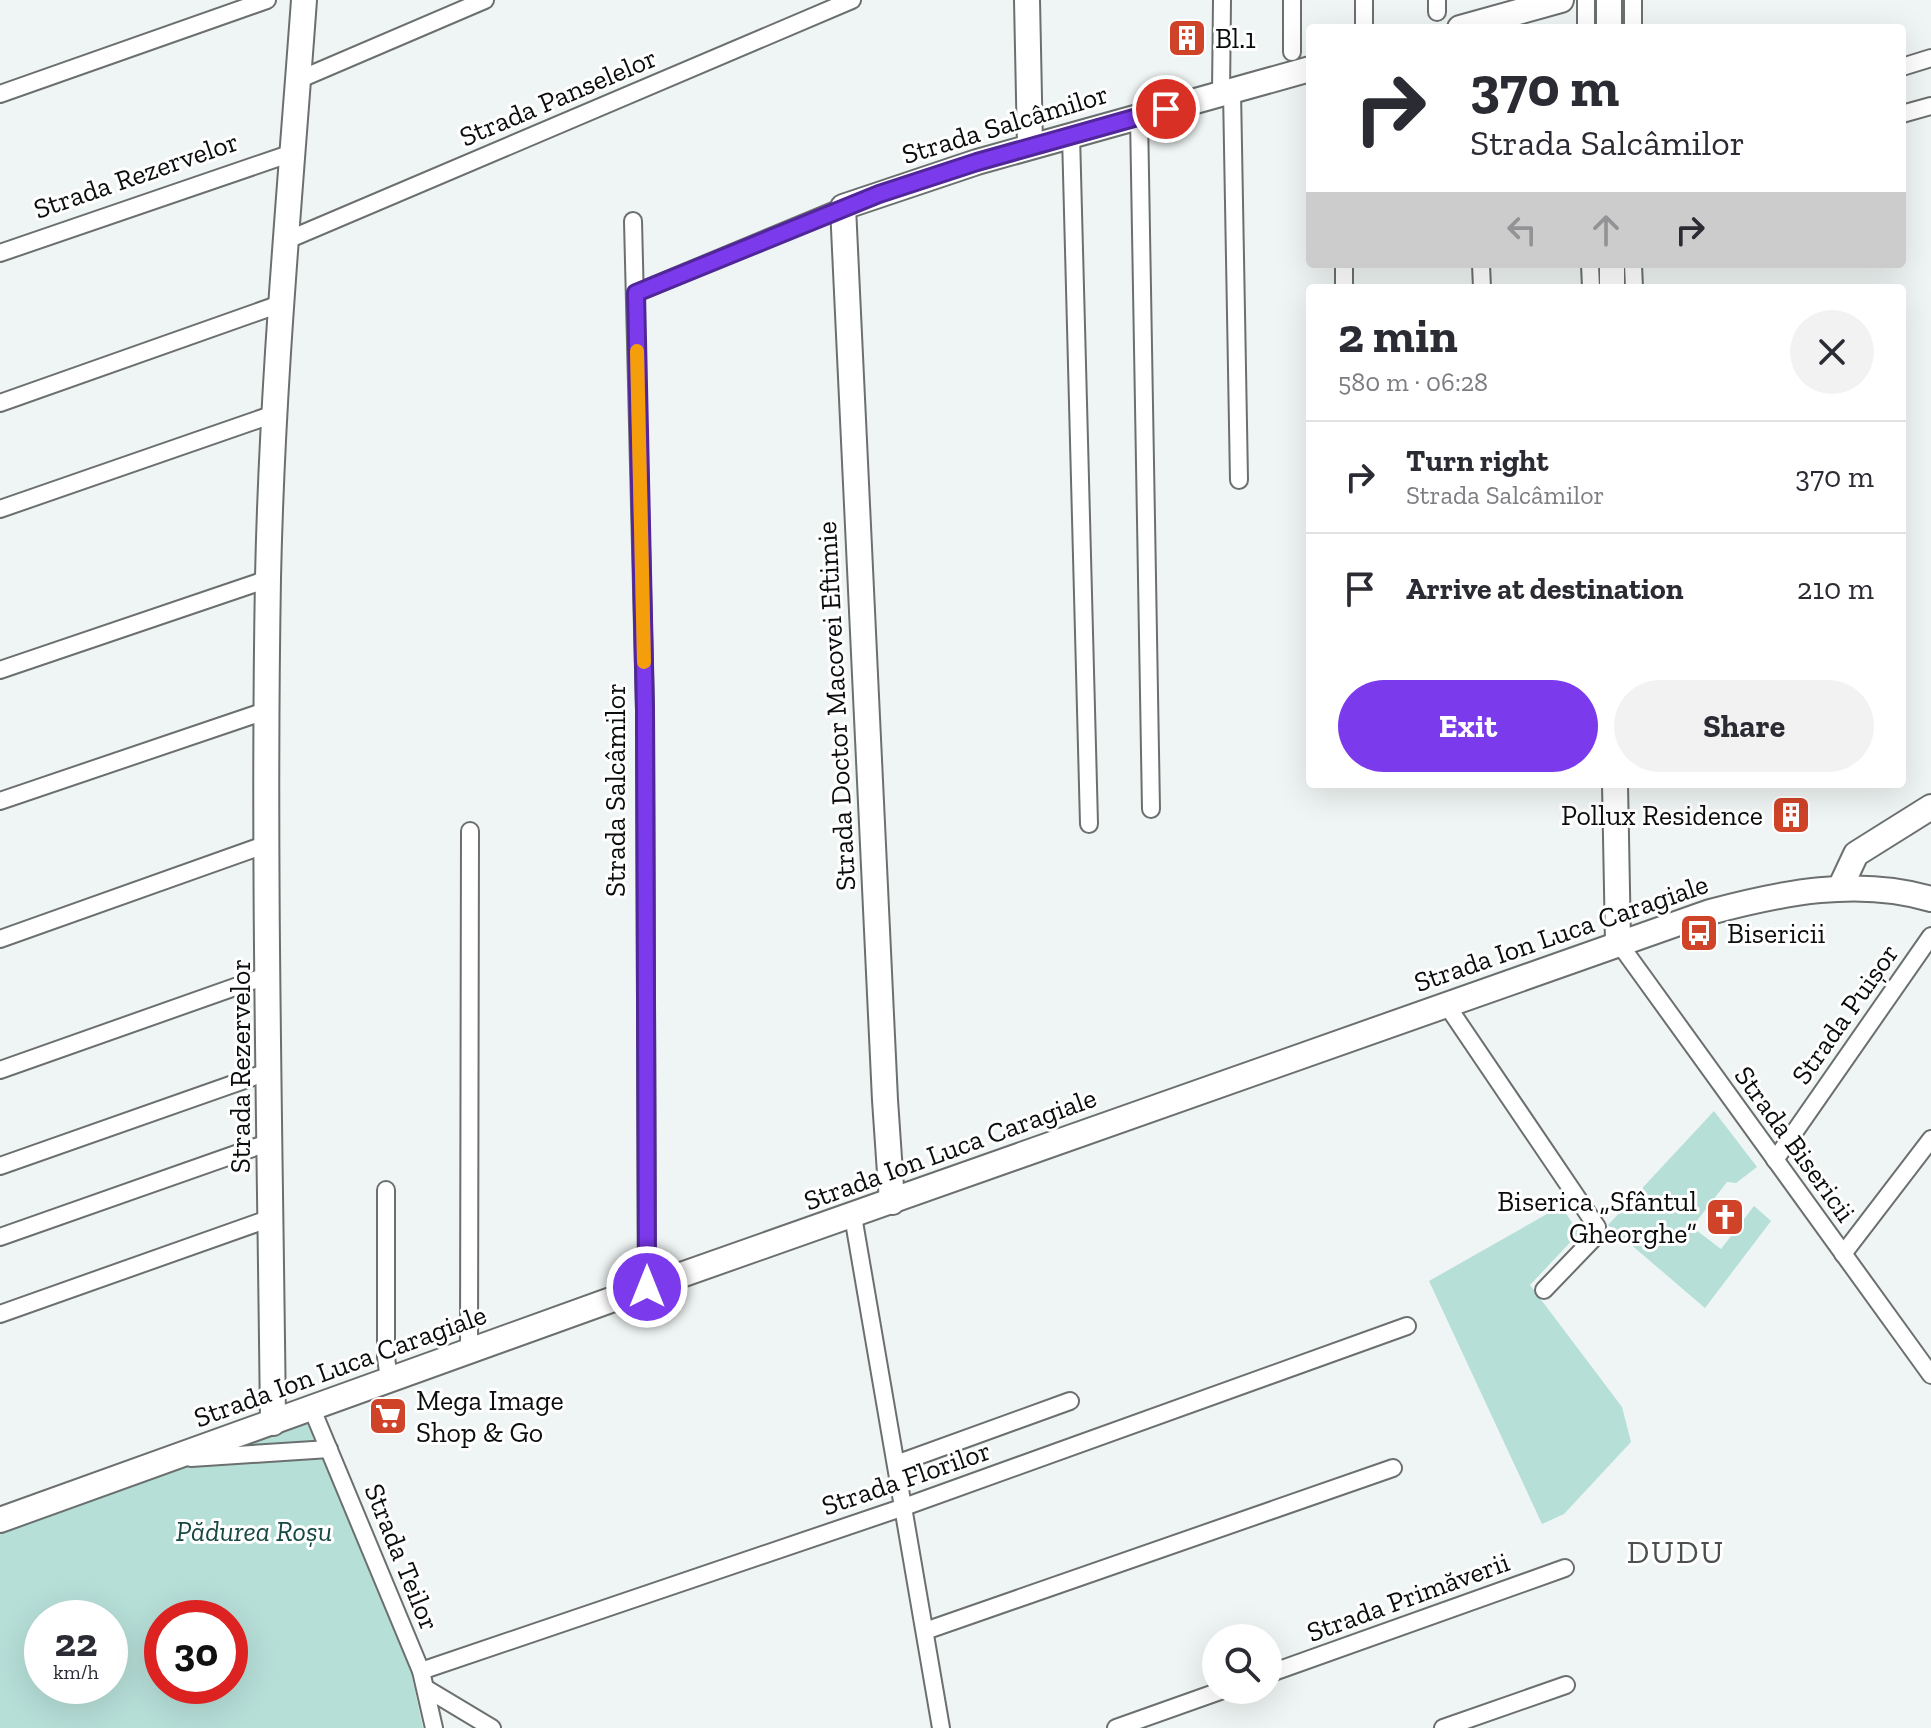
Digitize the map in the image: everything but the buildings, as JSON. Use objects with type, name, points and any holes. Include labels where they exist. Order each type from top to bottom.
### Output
[{"type":"street","points":[[0,94],[267,0]]},
{"type":"street","name":"Strada Rezervelor","points":[[273,1423],[267,844],[268,579],[280,304],[304,0]]},
{"type":"street","points":[[298,80],[485,0]]},
{"type":"street","name":"Strada Panselelor","points":[[285,241],[852,0]]},
{"type":"street","points":[[1027,0],[1030,146]]},
{"type":"street","points":[[1222,0],[1239,480]]},
{"type":"street","points":[[1292,0],[1292,52]]},
{"type":"street","points":[[1364,0],[1364,24]]},
{"type":"street","points":[[1473,24],[1496,9],[1561,0]]},
{"type":"street","points":[[1586,0],[1586,24]]},
{"type":"street","points":[[1609,0],[1609,24]]},
{"type":"street","points":[[1633,0],[1633,24]]},
{"type":"street","points":[[1906,66],[1931,58]]},
{"type":"street","name":"Strada Salcâmilor","points":[[636,293],[843,207],[1030,146],[1306,70]]},
{"type":"street","points":[[1906,113],[1931,106]]},
{"type":"street","points":[[1139,116],[1151,809]]},
{"type":"street","points":[[1071,135],[1089,824]]},
{"type":"street","name":"Strada Rezervelor","points":[[0,253],[292,153]]},
{"type":"street","name":"Strada Doctor Macovei Eftimie","points":[[843,207],[892,1202]]},
{"type":"street","name":"Strada Salcâmilor","points":[[633,221],[645,710],[647,1287]]},
{"type":"street","points":[[0,403],[280,304]]},
{"type":"street","points":[[0,509],[274,414]]},
{"type":"street","points":[[0,670],[268,579]]},
{"type":"street","points":[[0,801],[268,710]]},
{"type":"street","points":[[1615,788],[1618,935]]},
{"type":"street","points":[[1840,888],[1856,854],[1931,807]]},
{"type":"street","points":[[469,1351],[470,831]]},
{"type":"street","points":[[0,939],[267,844]]},
{"type":"street","name":"Strada Ion Luca Caragiale","points":[[0,1520],[1446,1004],[1618,935],[1738,904],[1840,888],[1892,891],[1931,899]]},
{"type":"street","name":"Strada Bisericii","points":[[1618,935],[1775,1160],[1931,1375]]},
{"type":"street","name":"Strada Puișor","points":[[1775,1160],[1931,936]]},
{"type":"street","points":[[0,1070],[269,975]]},
{"type":"street","points":[[1446,1004],[1597,1227],[1594,1238],[1544,1290]]},
{"type":"street","points":[[0,1166],[270,1071]]},
{"type":"street","points":[[1843,1254],[1931,1139]]},
{"type":"street","points":[[0,1237],[270,1142]]},
{"type":"street","points":[[386,1190],[386,1357],[389,1380]]},
{"type":"street","points":[[853,1216],[941,1728]]},
{"type":"street","points":[[0,1314],[271,1218]]},
{"type":"street","name":"Strada Florilor","points":[[421,1671],[904,1507],[1407,1326]]},
{"type":"street","points":[[896,1464],[1070,1401]]},
{"type":"street","name":"Strada Teilor","points":[[312,1409],[421,1671],[434,1728]]},
{"type":"street","points":[[170,1459],[329,1449]]},
{"type":"street","points":[[925,1631],[1393,1468]]},
{"type":"street","name":"Strada Primăverii","points":[[1282,1669],[1565,1568]]},
{"type":"street","points":[[1443,1728],[1566,1685]]},
{"type":"street","points":[[427,1689],[492,1728]]},
{"type":"street","points":[[1116,1728],[1202,1697]]},
{"type":"green space","points":[[1714,1111],[1757,1167],[1736,1183],[1727,1182],[1692,1227],[1721,1249],[1754,1206],[1771,1221],[1705,1308],[1608,1225]]},
{"type":"green space","points":[[1561,1206],[1579,1233],[1530,1285],[1622,1407],[1631,1442],[1564,1514],[1542,1524],[1429,1281]]},
{"type":"green space","name":"Pădurea Roșu","points":[[305,1418],[409,1663],[423,1728],[0,1728],[0,1526]]},
{"type":"slow traffic","points":[[637,351],[644,662]]},
{"type":"place","name":"Bl.1","points":[[1187,38]]},
{"type":"place","name":"Pollux Residence","points":[[1791,815]]},
{"type":"place","name":"Bisericii","points":[[1699,933]]},
{"type":"place","name":"Biserica „Sfântul Gheorghe”","points":[[1725,1217]]},
{"type":"place","name":"Mega Image Shop & Go","points":[[388,1416]]},
{"type":"district","name":"DUDU","points":[[1676,1552]]},
{"type":"route","points":[[647,1287],[645,710],[636,293],[879,194],[1030,146],[1166,109]]}]
